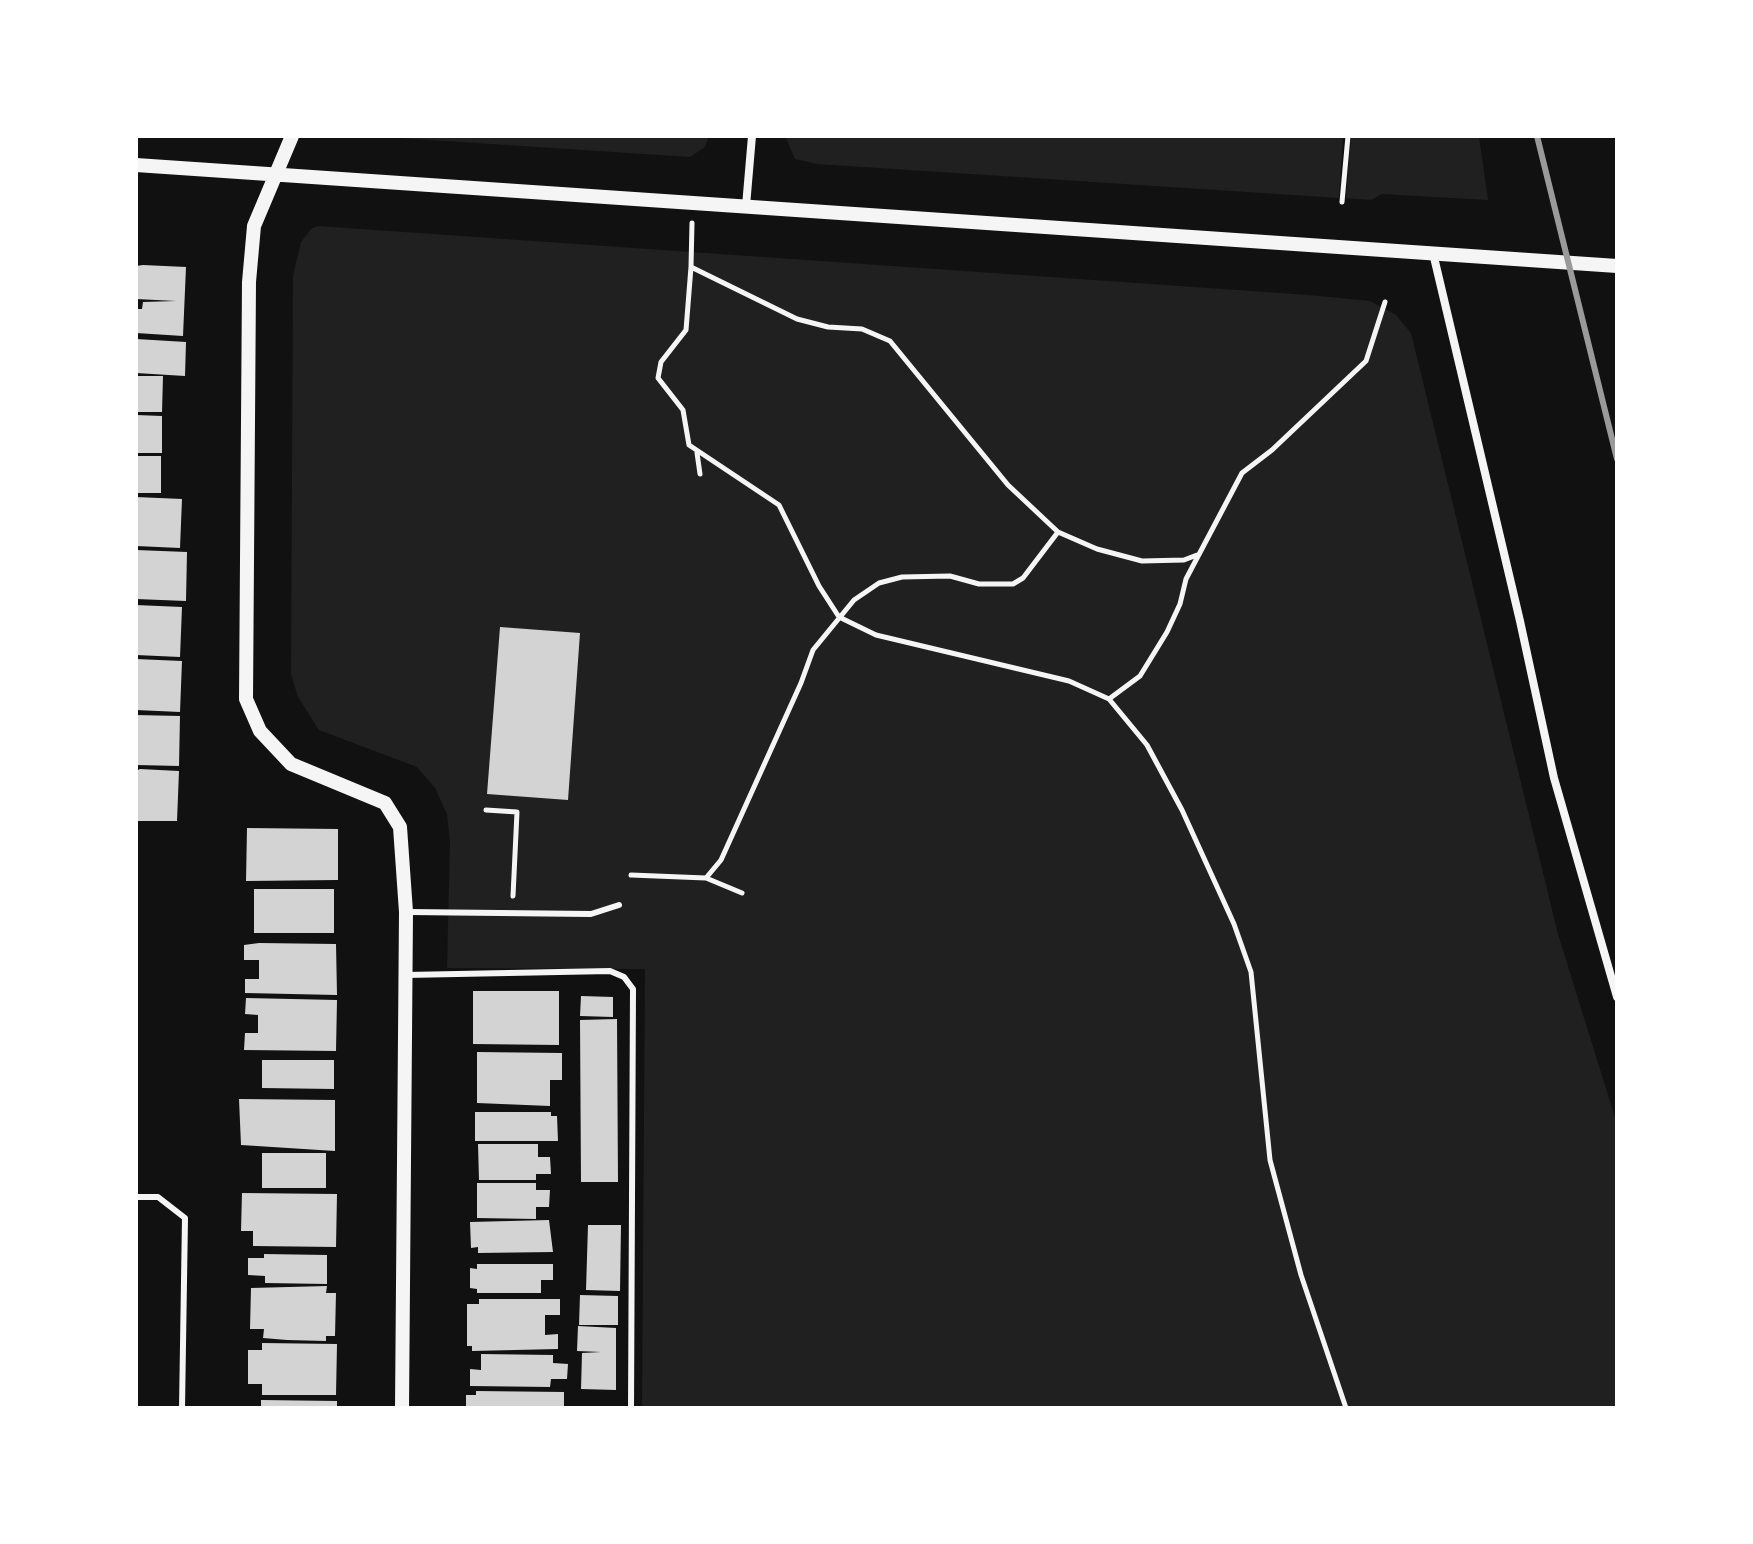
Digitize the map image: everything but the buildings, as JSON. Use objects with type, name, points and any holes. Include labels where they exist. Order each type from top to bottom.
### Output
[{"type":"street","points":[[292,136],[254,226],[249,282],[246,699],[260,731],[291,764],[385,803],[400,827],[406,912],[402,1408]]},
{"type":"street","points":[[746,206],[752,136]]},
{"type":"street","points":[[136,165],[1617,266]]},
{"type":"street","points":[[1432,251],[1554,778],[1617,997]]},
{"type":"lane","points":[[406,912],[591,914],[619,905]]},
{"type":"lane","points":[[406,975],[610,971],[624,977],[633,989],[631,1408]]},
{"type":"lane","points":[[136,1197],[158,1197],[185,1218],[182,1408]]},
{"type":"path","points":[[1342,202],[1348,136]]},
{"type":"path","points":[[692,202],[686,330],[661,362],[658,378],[683,410],[684,433],[697,452],[779,505],[819,586],[839,617],[876,635],[1069,681],[1109,699],[1147,745],[1182,810],[1234,924],[1251,972],[1270,1160],[1301,1275],[1346,1408]]},
{"type":"path","points":[[691,267],[797,319],[828,327],[862,329],[890,341],[1008,485],[1058,532],[1097,549],[1142,561],[1184,560],[1197,555]]},
{"type":"path","points":[[1109,699],[1140,676],[1160,643],[1180,604],[1186,579],[1197,555],[1242,473],[1272,450],[1366,361],[1385,302]]},
{"type":"path","points":[[697,452],[700,474]]},
{"type":"path","points":[[706,878],[721,860],[813,650],[854,600],[879,583],[902,577],[950,576],[979,584],[1013,584],[1023,578],[1058,532]]},
{"type":"path","points":[[486,810],[517,812],[512,913]]},
{"type":"path","points":[[631,875],[706,878],[742,893]]},
{"type":"shaded area","points":[[370,136],[709,136],[705,147],[690,157]]},
{"type":"shaded area","points":[[785,136],[1343,136],[1339,198],[817,164],[795,159]]},
{"type":"shaded area","points":[[1351,136],[1479,136],[1488,200],[1382,194],[1371,200],[1346,198]]},
{"type":"shaded area","points":[[318,226],[1309,295],[1370,301],[1396,315],[1411,333],[1558,934],[1617,1124],[1617,1408],[642,1408],[645,969],[447,968],[450,841],[447,814],[435,788],[417,767],[319,730],[298,697],[291,674],[293,276],[301,242],[311,229]]},
{"type":"railway","points":[[1537,136],[1617,459]]}]
